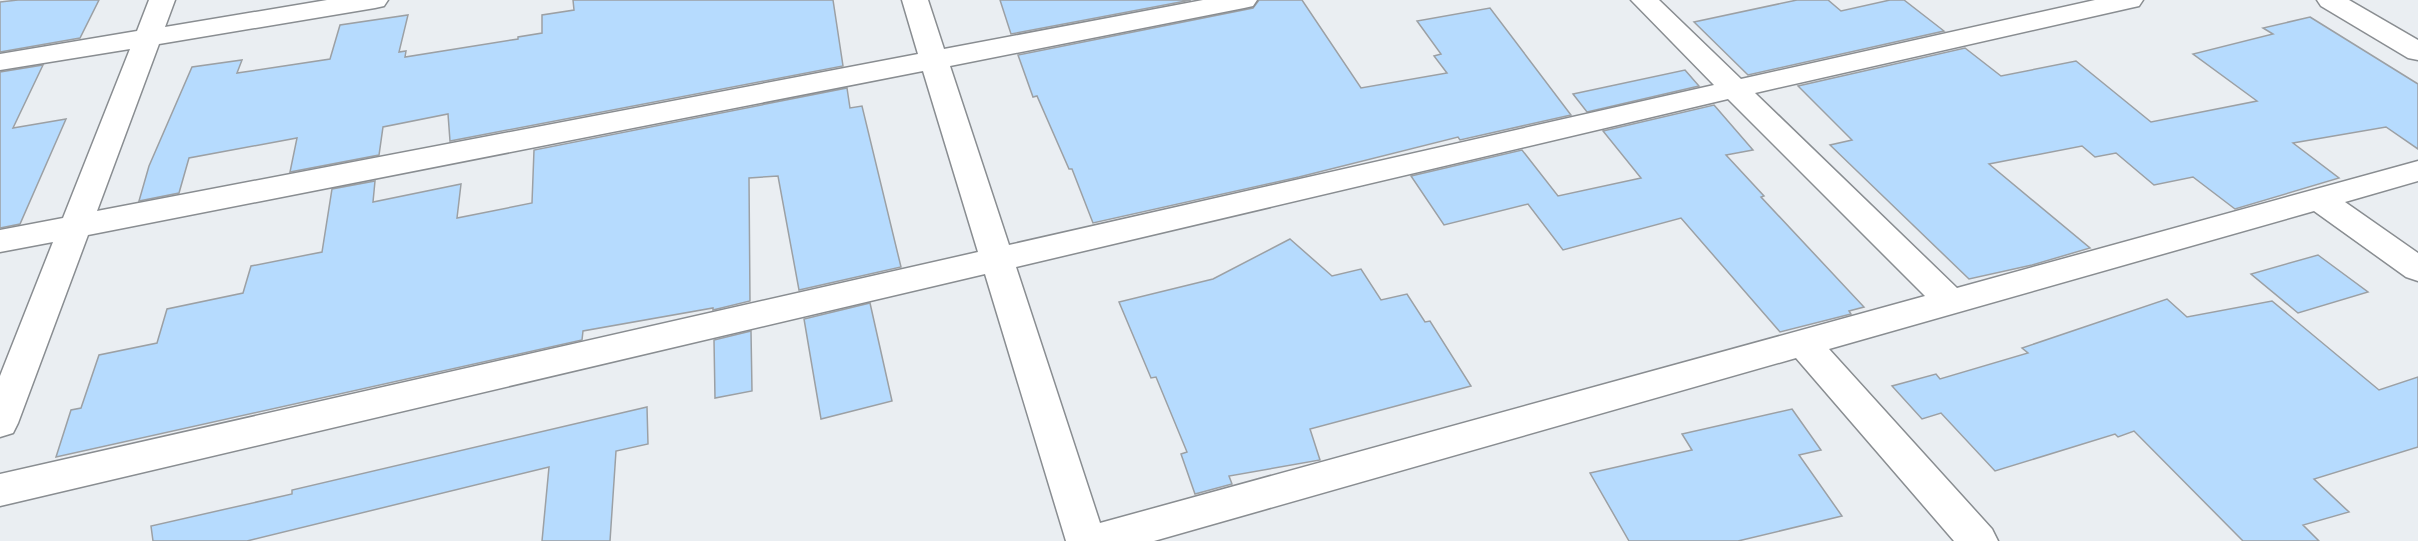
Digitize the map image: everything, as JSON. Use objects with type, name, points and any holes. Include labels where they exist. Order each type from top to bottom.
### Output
[{"type":"street","points":[[0,423],[162,0]]},
{"type":"street","points":[[0,62],[375,0]]},
{"type":"street","points":[[915,0],[1086,541]]},
{"type":"street","points":[[0,241],[933,58],[1244,0]]},
{"type":"street","points":[[1644,0],[1951,302]]},
{"type":"street","points":[[0,490],[996,261],[1734,88],[2130,0]]},
{"type":"street","points":[[2330,0],[2418,52]]},
{"type":"street","points":[[1095,541],[2418,171]]},
{"type":"street","points":[[2319,199],[2418,269]]},
{"type":"street","points":[[1803,344],[1978,541]]},
{"type":"building","points":[[99,0],[80,38],[0,52],[0,2]]},
{"type":"building","points":[[573,0],[833,0],[843,66],[450,141],[448,114],[383,127],[379,155],[290,172],[297,138],[189,158],[179,193],[139,201],[149,166],[192,67],[242,60],[237,73],[330,59],[340,25],[408,15],[399,52],[406,51],[405,57],[518,39],[518,37],[542,33],[542,15],[574,10]]},
{"type":"building","points":[[1000,0],[1191,0],[1011,34]]},
{"type":"building","points":[[1259,0],[1302,0],[1361,88],[1447,73],[1434,56],[1441,54],[1417,21],[1490,8],[1571,115],[1460,140],[1458,137],[1299,177],[1093,223],[1072,169],[1069,169],[1037,96],[1033,97],[1018,55],[1253,8]]},
{"type":"building","points":[[1797,0],[1828,0],[1841,11],[1890,0],[1904,0],[1944,31],[1748,75],[1694,22]]},
{"type":"building","points":[[2310,17],[2418,84],[2418,149],[2386,127],[2293,143],[2339,178],[2235,209],[2193,177],[2154,185],[2116,153],[2095,157],[2082,146],[1989,164],[2090,248],[2032,265],[1969,279],[1830,145],[1852,140],[1798,86],[1965,48],[2001,76],[2076,61],[2151,122],[2257,101],[2193,54],[2273,34],[2263,28]]},
{"type":"building","points":[[43,65],[13,128],[66,119],[20,224],[0,228],[0,72]]},
{"type":"building","points":[[1685,70],[1699,86],[1587,112],[1573,94]]},
{"type":"building","points":[[847,88],[850,108],[862,106],[901,267],[799,290],[778,176],[749,178],[750,301],[713,310],[713,308],[583,331],[582,340],[56,457],[71,410],[81,408],[99,355],[157,343],[167,309],[243,293],[251,266],[322,252],[332,189],[375,181],[373,202],[461,184],[457,218],[532,203],[534,150]]},
{"type":"building","points":[[1714,105],[1753,150],[1726,155],[1764,196],[1761,197],[1864,307],[1849,311],[1851,314],[1780,332],[1681,218],[1563,250],[1528,204],[1444,225],[1411,176],[1522,150],[1558,196],[1641,178],[1603,131]]},
{"type":"building","points":[[1290,239],[1332,276],[1361,269],[1381,300],[1407,294],[1425,322],[1430,321],[1471,386],[1310,429],[1320,460],[1229,476],[1232,484],[1195,494],[1181,454],[1187,452],[1156,377],[1151,378],[1119,302],[1213,279]]},
{"type":"building","points":[[2318,255],[2368,292],[2298,313],[2251,274]]},
{"type":"building","points":[[2167,299],[2187,317],[2272,301],[2379,390],[2418,377],[2418,447],[2314,479],[2349,512],[2303,525],[2319,541],[2243,541],[2134,431],[2118,437],[2115,434],[1995,471],[1941,413],[1922,419],[1892,386],[1936,374],[1940,379],[2028,353],[2022,348]]},
{"type":"building","points":[[870,303],[892,401],[821,419],[804,319]]},
{"type":"building","points":[[751,331],[752,391],[715,398],[714,340]]},
{"type":"building","points":[[647,407],[648,444],[616,451],[610,541],[542,541],[549,467],[247,541],[153,541],[151,526],[292,494],[292,490]]},
{"type":"building","points":[[1792,409],[1821,450],[1799,455],[1842,516],[1738,541],[1629,541],[1590,473],[1692,450],[1682,434]]}]
